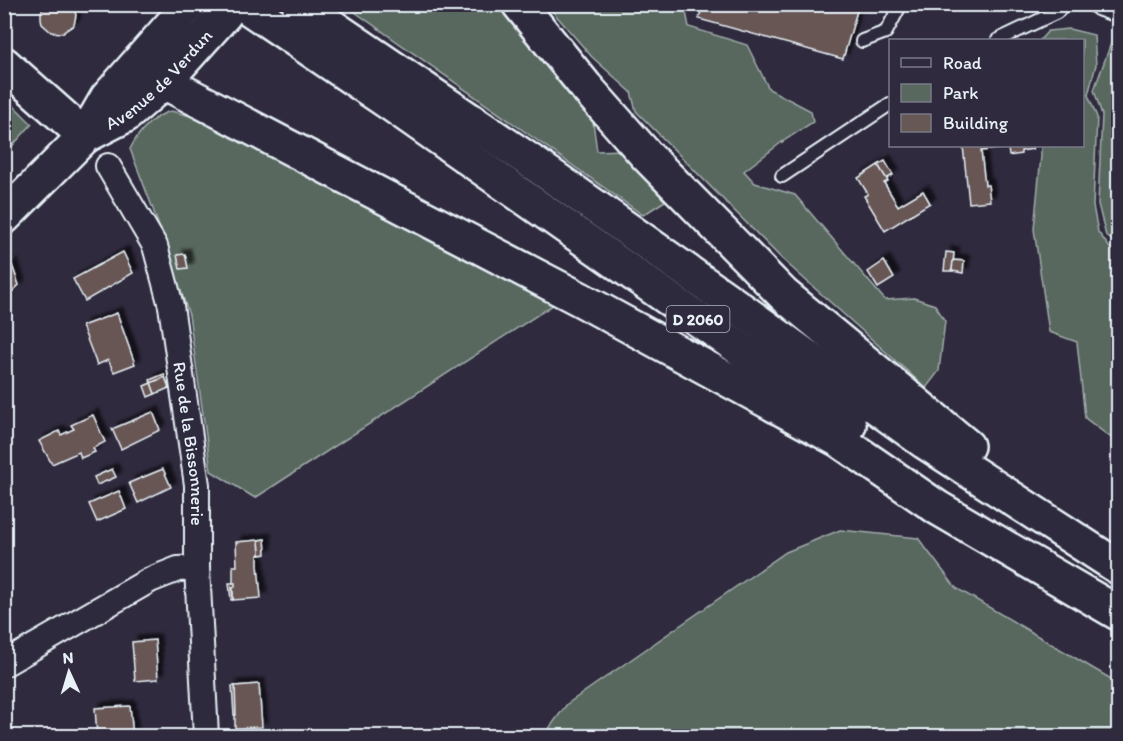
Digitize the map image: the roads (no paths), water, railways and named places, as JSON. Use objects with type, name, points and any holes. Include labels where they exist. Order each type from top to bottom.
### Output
[{"type":"main road","points":[[519,4],[586,87],[647,156],[783,295],[952,436],[1033,493],[1119,567]]},
{"type":"main road","name":"D 2060","points":[[300,5],[555,178],[735,304],[925,442],[1119,567]]},
{"type":"main road","name":"D 2060","points":[[234,9],[278,28],[391,104],[996,527],[1119,610]]},
{"type":"main road","name":"Avenue de Verdun","points":[[85,135],[126,115],[164,82],[234,9]]},
{"type":"main road","points":[[183,13],[162,64],[164,82],[580,299],[828,434],[938,508],[1119,610]]},
{"type":"main road","name":"Avenue de Verdun","points":[[4,218],[85,135],[107,98],[183,13]]},
{"type":"main road","points":[[4,64],[85,135]]},
{"type":"street","points":[[1101,4],[1119,10]]},
{"type":"street","name":"Rue de la Bissonnerie","points":[[108,166],[155,246],[171,306],[197,485],[197,568],[206,736]]},
{"type":"street","points":[[4,664],[150,580],[178,569],[197,568]]},
{"type":"lane","points":[[862,41],[886,32],[901,4]]},
{"type":"lane","points":[[1000,39],[1057,12],[1064,4]]},
{"type":"lane","points":[[782,176],[889,105]]}]
